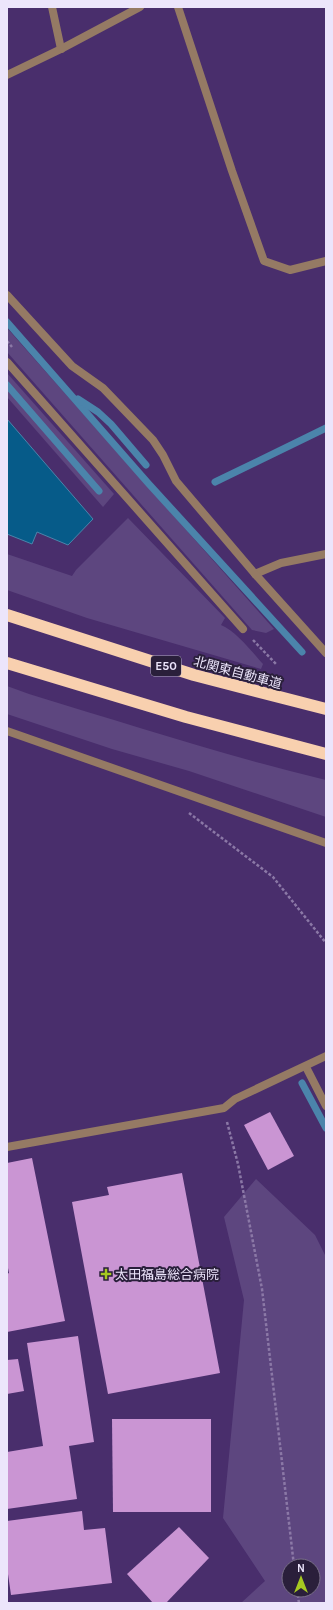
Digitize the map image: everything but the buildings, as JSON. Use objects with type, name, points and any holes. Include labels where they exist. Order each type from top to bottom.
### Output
[{"type":"highway","name":"北関東自動車道","points":[[7,615],[194,675],[326,710]]},
{"type":"highway","points":[[7,662],[186,717],[326,754]]},
{"type":"street","points":[[52,7],[61,49]]},
{"type":"street","points":[[7,75],[61,49],[140,7]]},
{"type":"street","points":[[178,7],[232,171],[264,261],[290,270],[326,261]]},
{"type":"street","points":[[7,295],[72,366],[103,388],[153,440],[163,454],[176,481],[255,574],[326,653]]},
{"type":"street","points":[[7,362],[243,629]]},
{"type":"street","points":[[255,574],[281,562],[326,554]]},
{"type":"street","points":[[7,731],[326,843]]},
{"type":"street","points":[[7,1147],[224,1108],[235,1099],[306,1067],[326,1056]]},
{"type":"street","points":[[306,1067],[326,1106]]},
{"type":"path","points":[[243,629],[276,664]]},
{"type":"path","points":[[189,813],[273,878],[326,943]]},
{"type":"path","points":[[224,1108],[238,1164],[262,1289],[293,1558]]},
{"type":"shaded area","points":[[7,328],[274,629],[266,633],[252,630],[7,352]]},
{"type":"shaded area","points":[[7,373],[114,494],[103,507],[7,397]]},
{"type":"shaded area","points":[[128,518],[225,618],[221,625],[232,632],[249,648],[263,664],[261,669],[87,618],[7,590],[7,554],[72,576],[76,570]]},
{"type":"shaded area","points":[[7,686],[251,761],[326,780],[326,817],[189,771],[112,749],[7,714]]},
{"type":"shaded area","points":[[256,1179],[315,1235],[326,1257],[326,1601],[324,1603],[241,1603],[265,1581],[223,1518],[244,1300],[224,1217]]},
{"type":"water","points":[[7,419],[93,519],[68,545],[37,532],[32,544],[7,534]]},
{"type":"waterway","points":[[7,322],[148,483],[302,652]]},
{"type":"waterway","points":[[7,385],[99,491]]},
{"type":"waterway","points":[[78,399],[98,412],[111,424],[146,465]]},
{"type":"waterway","points":[[215,482],[326,428]]},
{"type":"waterway","points":[[302,1083],[326,1128]]},
{"type":"place","name":"太田福島総合病院","points":[[106,1274]]}]
